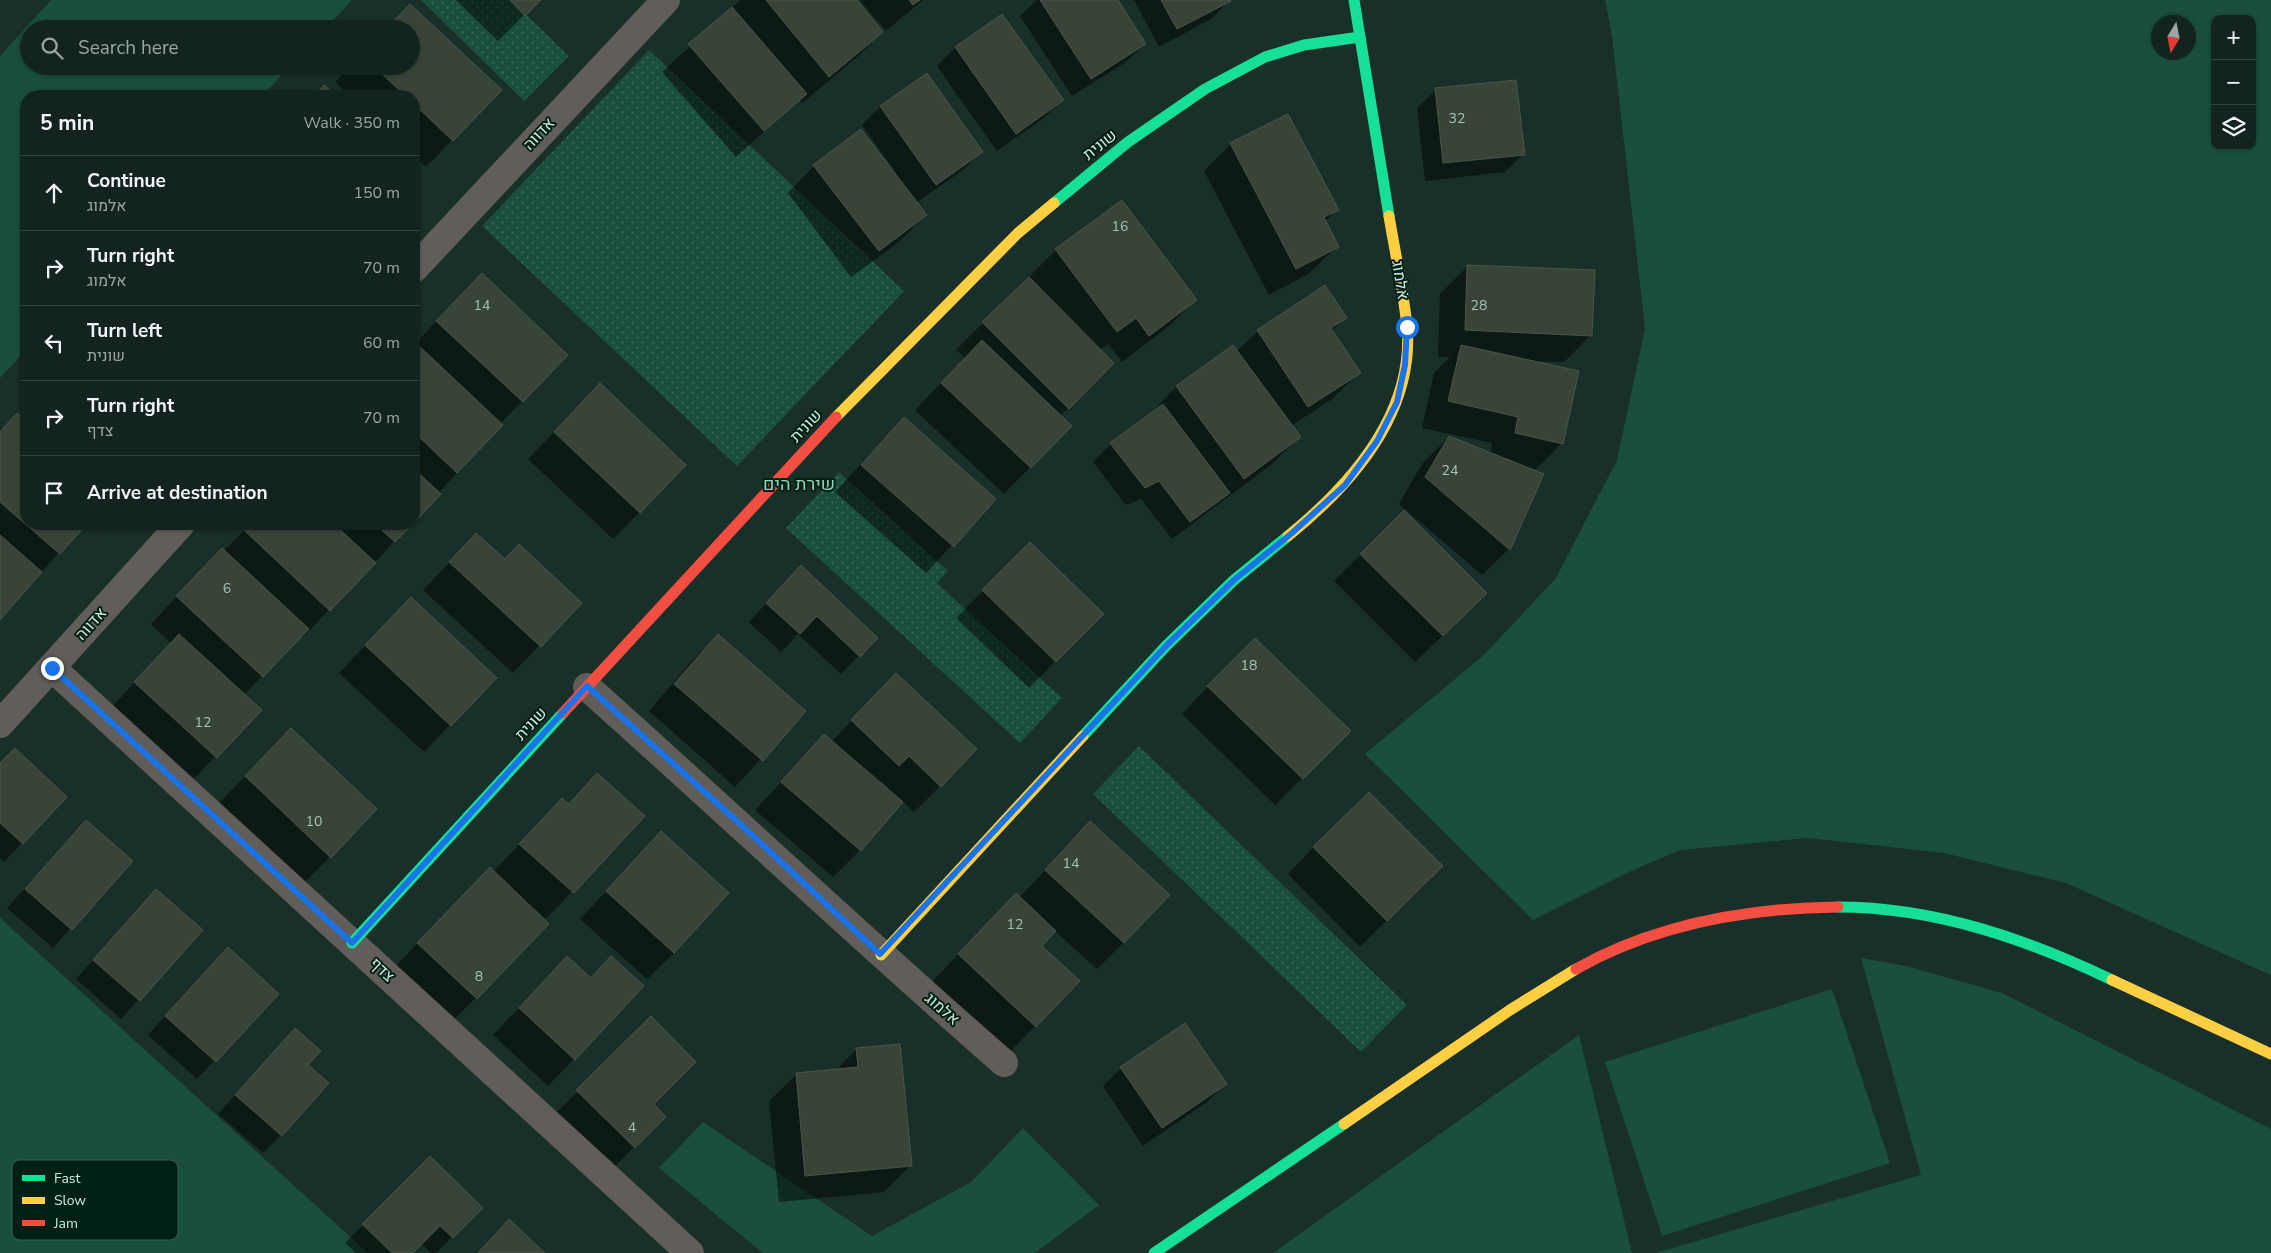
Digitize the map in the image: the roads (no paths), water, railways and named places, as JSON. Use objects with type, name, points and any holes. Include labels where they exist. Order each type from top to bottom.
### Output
[{"type":"street","name":"אדווה","points":[[420,263],[666,0]]},
{"type":"street","name":"אלמוג","points":[[880,954],[1166,646],[1234,580],[1292,533],[1345,485],[1377,441],[1397,402],[1405,365],[1407,327],[1354,0]]},
{"type":"street","name":"שונית","points":[[352,943],[844,408],[1018,233],[1128,142],[1204,89],[1265,57],[1304,45],[1360,37]]},
{"type":"street","name":"אדווה","points":[[0,724],[176,530]]},
{"type":"street","name":"צדף","points":[[52,668],[690,1253]]},
{"type":"street","name":"אלמוג","points":[[587,686],[746,829],[880,954],[1004,1063]]},
{"type":"street","points":[[1154,1253],[1420,1073],[1508,1010],[1556,981],[1605,954],[1662,932],[1710,918],[1754,910],[1802,906],[1853,906],[1896,910],[1991,931],[2033,945],[2071,961],[2271,1054]]},
{"type":"district","name":"שירת הים","points":[[799,484]]}]
